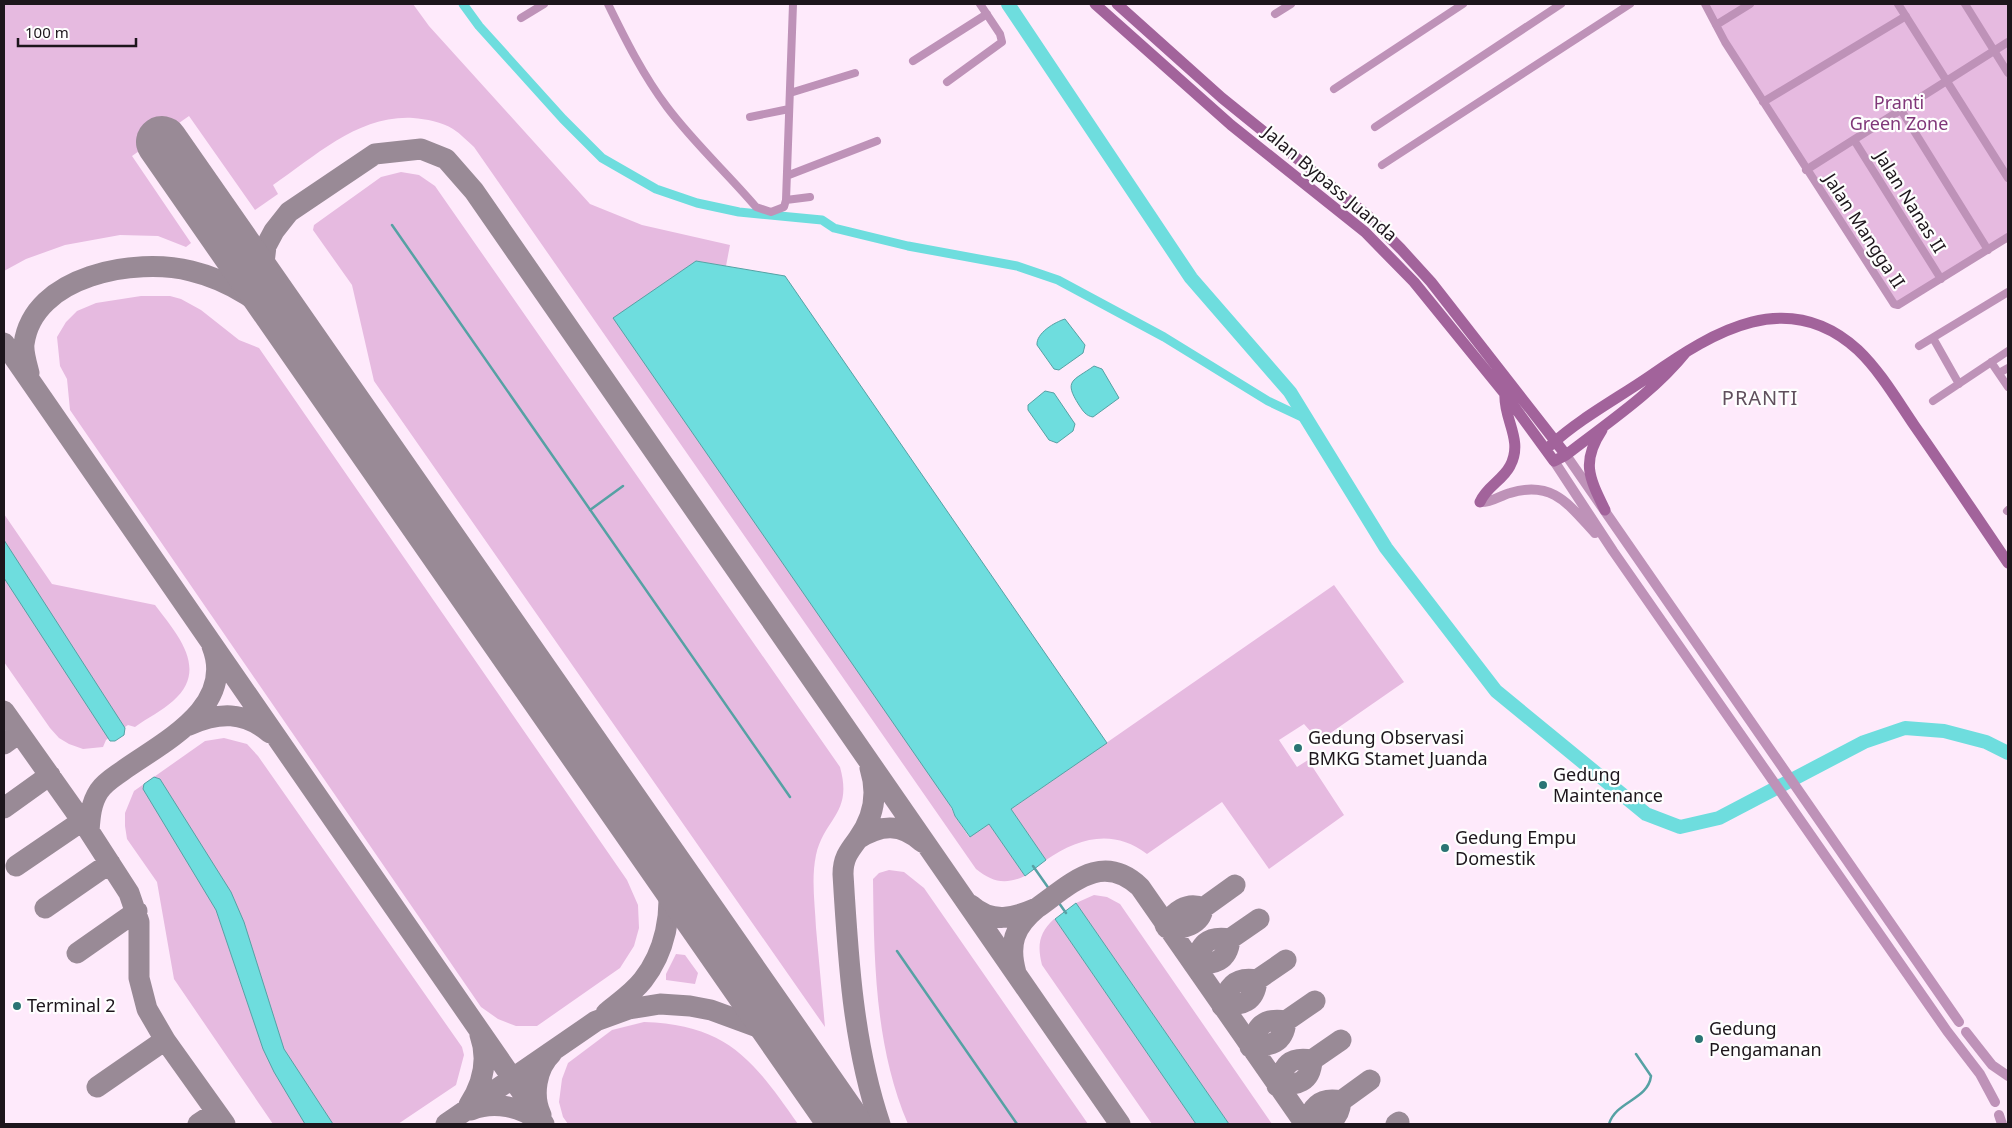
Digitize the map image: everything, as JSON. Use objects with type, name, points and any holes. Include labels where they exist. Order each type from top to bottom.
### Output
[{"type":"main road","name":"Jalan Bypass Juanda","points":[[1096,4],[1231,124],[1365,232],[1414,282],[1505,394],[1554,461]]},
{"type":"main road","name":"Jalan Bypass Juanda","points":[[1117,4],[1222,98],[1367,215],[1394,242],[1431,282],[1566,455]]},
{"type":"main road","points":[[1546,449],[1556,440],[1718,332],[1758,319],[1781,318],[1806,321],[1842,337],[1872,366],[2008,563]]},
{"type":"main road","points":[[1554,461],[1566,455],[1672,370],[1686,352]]},
{"type":"main road","points":[[1480,502],[1484,494],[1507,471],[1514,458],[1515,435],[1505,408],[1505,394]]},
{"type":"main road","points":[[1605,510],[1591,480],[1588,461],[1590,451],[1606,424]]},
{"type":"street","points":[[521,18],[544,4]]},
{"type":"street","points":[[608,4],[649,81],[692,138],[756,207],[771,212],[784,207],[789,175],[789,108],[793,4]]},
{"type":"street","points":[[947,82],[1002,42],[1002,39],[980,4]]},
{"type":"street","points":[[1275,14],[1291,4]]},
{"type":"street","points":[[1334,89],[1463,4]]},
{"type":"street","points":[[1374,127],[1561,4]]},
{"type":"street","points":[[1382,164],[1630,4]]},
{"type":"street","name":"Jalan Mangga II","points":[[1705,4],[1763,102],[1892,303],[1898,304],[1941,279]]},
{"type":"street","points":[[1716,25],[1750,4]]},
{"type":"street","points":[[1898,4],[2008,178]]},
{"type":"street","points":[[1965,4],[2008,73]]},
{"type":"street","points":[[913,61],[987,14]]},
{"type":"street","points":[[1763,102],[1906,16]]},
{"type":"street","points":[[1806,170],[2008,42]]},
{"type":"street","points":[[790,93],[855,73]]},
{"type":"street","points":[[750,117],[789,108]]},
{"type":"street","points":[[1901,110],[1988,250]]},
{"type":"street","name":"Jalan Nanas II","points":[[1854,140],[1941,279]]},
{"type":"street","points":[[789,175],[877,141]]},
{"type":"street","points":[[786,200],[810,197]]},
{"type":"street","points":[[1941,279],[2008,237]]},
{"type":"street","points":[[1919,346],[2008,292]]},
{"type":"street","points":[[1933,338],[1959,384]]},
{"type":"street","points":[[1933,401],[2008,351]]},
{"type":"street","points":[[1991,362],[2008,387]]},
{"type":"street","points":[[1999,373],[2008,368]]},
{"type":"street","points":[[1566,455],[1959,1022]]},
{"type":"street","points":[[1554,461],[1613,551],[1793,806],[1947,1031],[1980,1074],[1996,1102]]},
{"type":"street","points":[[1480,502],[1489,502],[1519,491],[1538,490],[1551,493],[1567,502],[1613,551]]},
{"type":"street","points":[[1966,1032],[1992,1065],[2008,1076]]},
{"type":"street","points":[[1980,1074],[1992,1065]]},
{"type":"green space","points":[[4,4],[413,4],[429,26],[590,204],[642,225],[730,245],[726,266],[696,261],[955,816],[969,837],[989,824],[1025,876],[1011,881],[999,881],[988,877],[976,869],[474,147],[453,129],[434,121],[413,118],[393,119],[374,123],[356,130],[322,150],[273,185],[278,194],[255,210],[189,116],[132,156],[191,243],[186,247],[158,236],[120,235],[65,245],[26,259],[4,271]]},
{"type":"green space","name":"Pranti Green Zone","points":[[1704,4],[2008,4],[2008,237],[1898,304]]},
{"type":"green space","points":[[401,172],[419,175],[435,186],[840,767],[843,795],[836,814],[820,842],[814,873],[816,928],[825,1027],[374,381],[352,285],[313,230],[314,225],[381,177]]},
{"type":"green space","points":[[141,296],[170,296],[181,299],[201,310],[239,340],[259,348],[627,880],[638,905],[639,928],[634,946],[620,968],[537,1026],[516,1026],[498,1019],[481,1007],[70,410],[67,379],[60,366],[57,337],[66,322],[77,311],[96,303]]},
{"type":"green space","points":[[4,514],[52,584],[155,605],[180,639],[186,652],[189,676],[184,689],[164,708],[135,727],[128,725],[106,740],[103,747],[83,749],[59,738],[4,662]]},
{"type":"green space","points":[[1334,585],[1404,682],[1319,741],[1304,724],[1279,740],[1297,767],[1308,760],[1344,815],[1269,869],[1222,802],[1147,854],[1121,841],[1096,839],[1070,846],[1046,860],[1011,809]]},
{"type":"green space","points":[[224,738],[247,744],[258,756],[462,1047],[464,1055],[456,1085],[398,1124],[273,1124],[174,979],[157,882],[127,839],[125,813],[134,791],[205,741]]},
{"type":"green space","points":[[889,870],[904,872],[924,888],[1088,1124],[908,1124],[897,1095],[889,1065],[878,1004],[873,879],[879,873]]},
{"type":"green space","points":[[1094,895],[1107,897],[1120,904],[1272,1124],[1229,1124],[1076,903]]},
{"type":"green space","points":[[1054,919],[1196,1124],[1152,1124],[1042,965],[1040,940],[1045,929]]},
{"type":"green space","points":[[676,954],[685,955],[698,973],[695,984],[666,980],[666,974]]},
{"type":"green space","points":[[644,1022],[697,1030],[718,1039],[736,1050],[767,1081],[798,1124],[568,1124],[563,1117],[559,1102],[562,1079],[568,1063],[612,1030]]},
{"type":"water","points":[[696,261],[785,276],[1107,743],[1011,809],[1046,860],[1025,876],[989,824],[970,837],[955,816],[952,808],[613,318]]},
{"type":"water","points":[[1065,319],[1085,345],[1083,353],[1059,370],[1054,369],[1037,345],[1043,332]]},
{"type":"water","points":[[1094,366],[1102,369],[1119,398],[1093,417],[1082,409],[1074,397],[1071,386],[1076,378]]},
{"type":"water","points":[[1045,391],[1054,393],[1075,424],[1073,431],[1057,443],[1049,440],[1028,410],[1028,405]]},
{"type":"water","points":[[4,540],[125,728],[124,735],[115,741],[110,741],[4,578]]},
{"type":"water","points":[[154,777],[160,779],[231,892],[244,922],[284,1049],[333,1124],[305,1124],[274,1072],[263,1049],[216,910],[143,789],[144,784]]},
{"type":"water","points":[[1076,903],[1229,1124],[1196,1124],[1055,919]]},
{"type":"waterway","points":[[463,4],[479,26],[563,119],[602,158],[656,189],[697,203],[739,212],[822,220],[834,228],[908,246],[1017,266],[1058,280],[1164,337],[1268,401],[1306,419]]},
{"type":"waterway","points":[[1008,4],[1191,278],[1290,392],[1386,548],[1496,691],[1646,814],[1680,827],[1719,818],[1864,742],[1905,728],[1944,731],[1986,742],[2008,753]]},
{"type":"waterway","points":[[392,225],[790,797]]},
{"type":"waterway","points":[[590,510],[623,486]]},
{"type":"waterway","points":[[1033,866],[1066,913]]},
{"type":"waterway","points":[[897,951],[1017,1124]]},
{"type":"waterway","points":[[1609,1124],[1618,1110],[1638,1096],[1649,1084],[1651,1076],[1636,1054]]},
{"type":"taxiway","points":[[276,305],[266,280],[264,263],[266,246],[274,231],[289,212],[375,154],[421,149],[446,159],[474,191],[1120,1124]]},
{"type":"taxiway","points":[[29,373],[24,344],[32,320],[46,302],[66,287],[90,276],[116,270],[168,267],[206,275],[247,295],[295,332]]},
{"type":"taxiway","points":[[4,343],[544,1124]]},
{"type":"taxiway","points":[[89,831],[90,815],[96,796],[102,787],[176,734],[206,704],[214,687],[217,667],[212,646]]},
{"type":"taxiway","points":[[4,711],[89,831],[129,893],[139,922],[139,978],[147,1009],[165,1040],[225,1124]]},
{"type":"taxiway","points":[[189,725],[211,718],[231,716],[251,721],[270,733]]},
{"type":"taxiway","points":[[4,744],[19,733]]},
{"type":"taxiway","points":[[870,768],[874,787],[871,813],[863,831],[847,855],[843,874],[853,1000],[864,1063],[880,1124]]},
{"type":"taxiway","points":[[4,808],[50,775]]},
{"type":"taxiway","points":[[16,866],[82,821]]},
{"type":"taxiway","points":[[858,839],[875,830],[891,828],[906,831],[922,842]]},
{"type":"taxiway","points":[[606,1013],[639,985],[651,969],[662,945],[668,918],[669,891],[667,878],[657,853]]},
{"type":"taxiway","points":[[45,908],[110,863]]},
{"type":"taxiway","points":[[1037,908],[1075,881],[1100,871],[1113,872],[1126,877],[1140,887],[1305,1124]]},
{"type":"taxiway","points":[[1167,928],[1184,927],[1195,922],[1199,919],[1203,908],[1235,885]]},
{"type":"taxiway","points":[[971,905],[979,911],[995,917],[1012,916],[1037,908],[1023,922],[1015,937],[1013,953],[1016,973]]},
{"type":"taxiway","points":[[1165,925],[1181,909],[1192,906],[1203,908]]},
{"type":"taxiway","points":[[77,953],[137,911]]},
{"type":"taxiway","points":[[1230,939],[1210,940],[1202,947],[1194,965],[1208,964],[1219,960],[1226,953],[1230,939],[1259,919]]},
{"type":"taxiway","points":[[1257,980],[1238,981],[1230,988],[1222,1006],[1236,1005],[1246,1001],[1254,994],[1257,980],[1286,960]]},
{"type":"taxiway","points":[[1286,1021],[1266,1022],[1258,1029],[1250,1047],[1264,1046],[1275,1042],[1282,1035],[1286,1021],[1315,1001]]},
{"type":"taxiway","points":[[446,1124],[596,1021],[629,1009],[660,1004],[690,1006],[711,1010],[760,1028],[795,1051]]},
{"type":"taxiway","points":[[469,1105],[478,1088],[483,1071],[484,1053],[480,1035]]},
{"type":"taxiway","points":[[97,1087],[165,1040]]},
{"type":"taxiway","points":[[1312,1060],[1298,1059],[1293,1061],[1285,1067],[1277,1086],[1291,1085],[1302,1081],[1309,1074],[1312,1060],[1341,1040]]},
{"type":"taxiway","points":[[541,1115],[536,1091],[537,1082],[542,1066],[552,1053]]},
{"type":"taxiway","points":[[1324,1124],[1332,1121],[1337,1116],[1341,1101],[1370,1080]]},
{"type":"taxiway","points":[[1307,1124],[1309,1117],[1318,1104],[1328,1100],[1341,1101]]},
{"type":"taxiway","points":[[471,1110],[489,1106],[507,1107],[525,1113],[540,1123]]},
{"type":"taxiway","points":[[198,1124],[216,1112]]},
{"type":"runway","points":[[162,142],[845,1124]]},
{"type":"place","name":"Gedung Observasi BMKG Stamet Juanda","points":[[1298,748]]},
{"type":"place","name":"Gedung Maintenance","points":[[1543,785]]},
{"type":"place","name":"Gedung Empu Domestik","points":[[1445,848]]},
{"type":"place","name":"Terminal 2","points":[[17,1006]]},
{"type":"place","name":"Gedung Pengamanan","points":[[1699,1039]]},
{"type":"district","name":"PRANTI","points":[[1760,398]]}]
